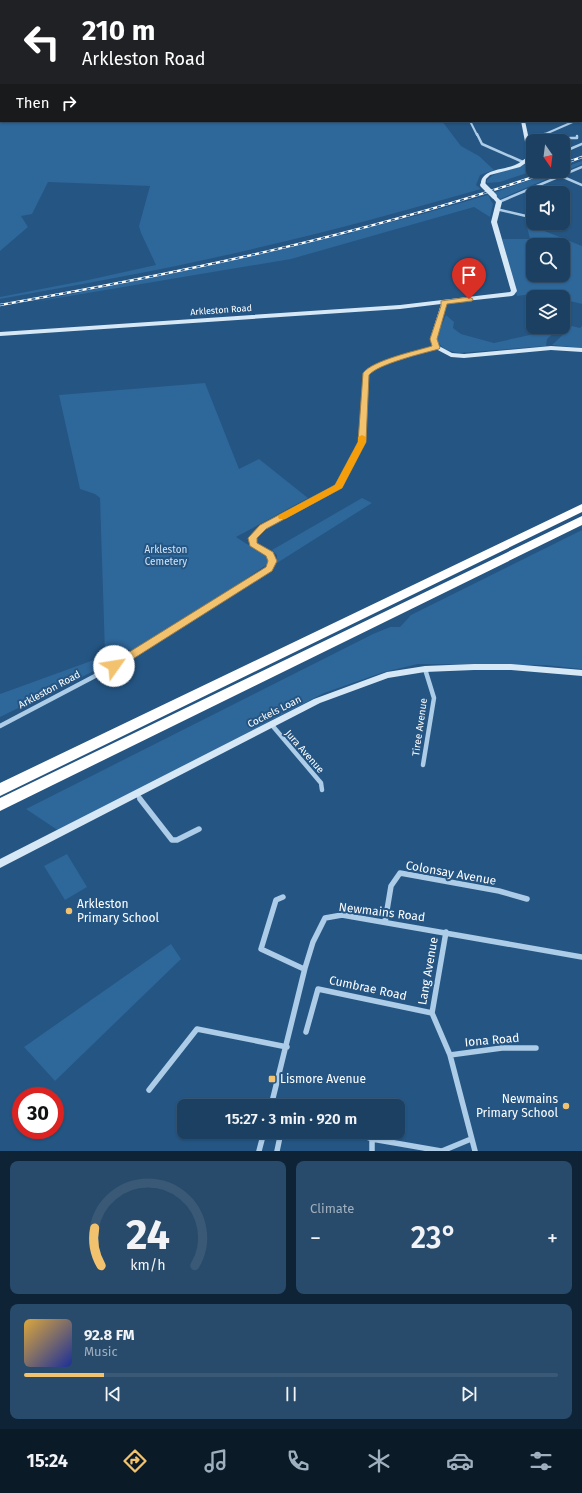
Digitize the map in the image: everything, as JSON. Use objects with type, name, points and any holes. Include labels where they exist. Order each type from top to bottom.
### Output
[{"type":"highway","points":[[0,790],[582,508]]},
{"type":"highway","points":[[0,805],[582,520]]},
{"type":"street","points":[[471,122],[482,144],[526,156]]},
{"type":"street","points":[[523,122],[526,134]]},
{"type":"street","points":[[544,134],[573,122]]},
{"type":"street","points":[[570,138],[577,137],[582,140]]},
{"type":"street","points":[[570,149],[582,144]]},
{"type":"street","points":[[526,160],[513,167],[488,174],[484,179],[483,185],[499,202],[526,191]]},
{"type":"street","points":[[570,172],[582,167]]},
{"type":"street","points":[[539,186],[557,178]]},
{"type":"street","points":[[566,178],[582,185]]},
{"type":"street","name":"Arkleston Road","points":[[0,334],[400,307],[508,295],[514,292],[494,222],[496,209],[499,202]]},
{"type":"street","points":[[496,209],[526,216]]},
{"type":"street","points":[[444,302],[433,339],[436,348],[451,355],[464,356],[551,348],[582,350]]},
{"type":"street","name":"Arkleston Road","points":[[0,726],[114,666],[269,569],[273,561],[270,554],[253,544],[252,538],[263,527],[339,486],[362,442],[366,374],[368,371],[384,363],[436,348]]},
{"type":"street","name":"Cockels Loan","points":[[0,864],[317,701],[387,675],[425,669],[512,667],[582,673]]},
{"type":"street","name":"Tiree Avenue","points":[[423,765],[434,698],[425,669]]},
{"type":"street","name":"Jura Avenue","points":[[271,724],[321,783],[322,790]]},
{"type":"street","points":[[137,794],[172,840],[177,840],[199,829]]},
{"type":"street","name":"Colonsay Avenue","points":[[385,922],[391,886],[400,873],[499,891],[527,899]]},
{"type":"street","points":[[283,897],[276,900],[261,949],[304,969]]},
{"type":"street","name":"Newmains Road","points":[[273,1099],[287,1047],[304,969],[318,929],[325,918],[342,915],[582,957]]},
{"type":"street","name":"Lang Avenue","points":[[446,932],[432,1013],[450,1055],[474,1151]]},
{"type":"street","name":"Cumbrae Road","points":[[306,1032],[318,989],[432,1013]]},
{"type":"street","points":[[149,1090],[197,1029],[287,1047]]},
{"type":"street","name":"Iona Road","points":[[450,1055],[502,1048],[536,1048]]},
{"type":"street","points":[[259,1151],[262,1139]]},
{"type":"street","points":[[277,1151],[280,1139]]},
{"type":"street","points":[[372,1151],[372,1139],[441,1151],[471,1139]]},
{"type":"green space","points":[[0,122],[443,122],[461,146],[479,156],[494,170],[480,175],[476,185],[481,189],[344,227],[196,262],[0,299],[0,297],[156,265],[139,226],[150,186],[48,182],[32,214],[21,216],[28,227],[0,251]]},
{"type":"green space","points":[[582,161],[582,164],[570,169],[570,165]]},
{"type":"green space","points":[[526,164],[526,173],[500,182],[487,183],[487,180],[492,176]]},
{"type":"green space","points":[[535,178],[549,178],[530,186],[526,186],[526,188],[500,199],[493,193]]},
{"type":"green space","points":[[488,195],[493,204],[490,217],[474,207],[291,259],[34,302],[240,258],[342,234],[344,235]]},
{"type":"green space","points":[[528,230],[542,230],[562,238],[530,238]]},
{"type":"green space","points":[[502,239],[526,239],[526,282],[570,282],[570,241],[582,246],[582,304],[570,301],[570,290],[526,290],[526,295],[517,296]]},
{"type":"green space","points":[[446,315],[454,322],[453,328],[461,334],[494,343],[534,334],[553,334],[547,339],[546,346],[459,353],[445,349],[440,345],[436,338]]},
{"type":"green space","points":[[572,326],[580,328],[582,326],[582,348],[552,345],[564,334],[570,334],[570,328]]},
{"type":"green space","name":"Arkleston Cemetery","points":[[205,383],[239,469],[259,459],[308,498],[236,537],[266,556],[269,561],[268,564],[191,616],[132,651],[125,649],[113,649],[107,652],[100,668],[0,717],[0,694],[91,661],[105,654],[100,498],[95,494],[80,489],[59,395]]},
{"type":"green space","points":[[362,498],[372,503],[277,563],[277,555],[272,550]]},
{"type":"green space","points":[[582,530],[582,669],[545,665],[418,664],[384,672],[324,693],[59,831],[26,809],[373,634],[390,627],[400,627],[411,615]]},
{"type":"green space","points":[[67,854],[87,887],[65,900],[44,866]]},
{"type":"green space","points":[[171,944],[181,959],[55,1081],[24,1047]]},
{"type":"railway","points":[[570,161],[582,157]]},
{"type":"railway","points":[[0,305],[139,279],[278,249],[416,213],[530,178]]},
{"type":"slow traffic","points":[[282,517],[339,486],[362,442],[362,437]]},
{"type":"place","name":"Arkleston Primary School","points":[[69,911]]},
{"type":"place","name":"Lismore Avenue","points":[[272,1079]]},
{"type":"place","name":"Newmains Primary School","points":[[566,1106]]},
{"type":"route","points":[[114,666],[269,569],[273,561],[270,554],[253,544],[252,538],[263,527],[339,486],[362,442],[366,374],[368,371],[384,363],[436,348],[433,339],[444,302],[469,299]]}]
